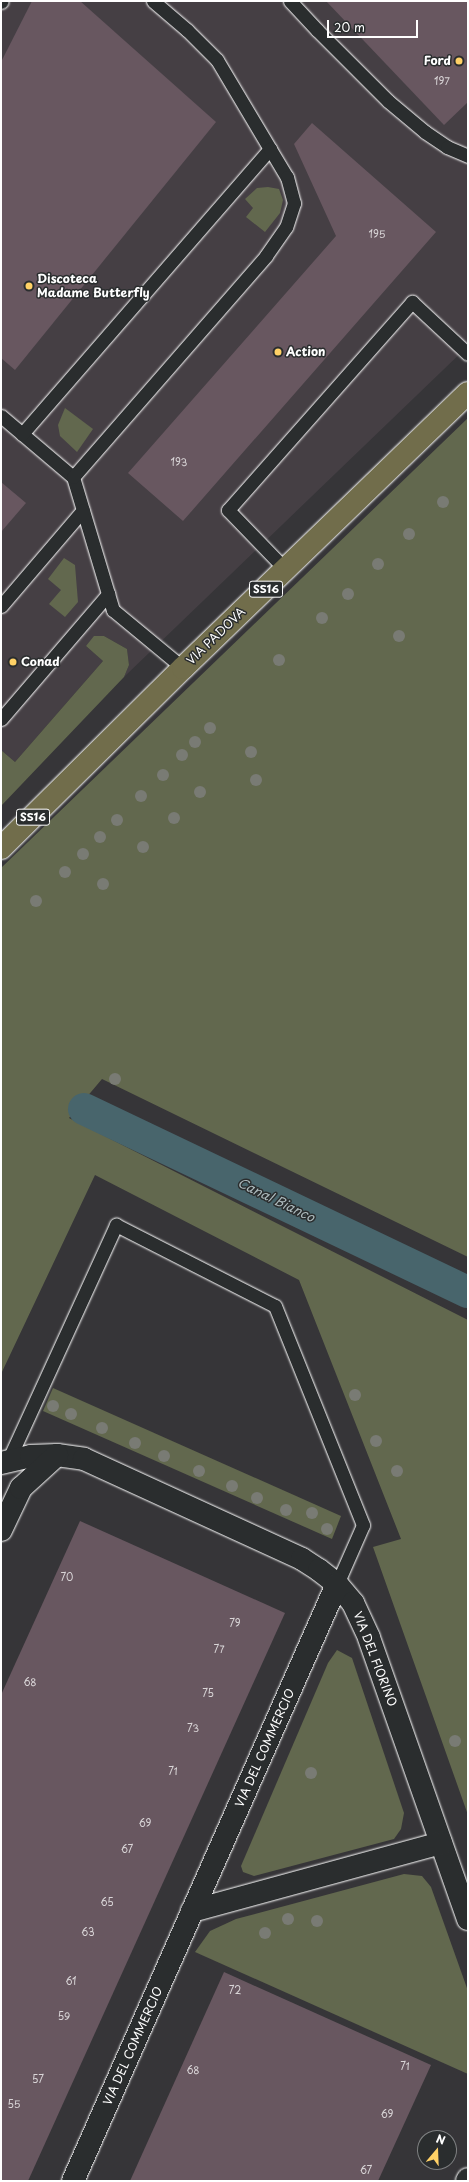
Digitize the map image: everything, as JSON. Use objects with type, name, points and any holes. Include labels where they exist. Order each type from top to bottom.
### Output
[{"type":"main road","name":"VIA PADOVA","points":[[1,848],[183,668],[468,393]]},
{"type":"street","name":"VIA DEL FIORINO","points":[[4,1462],[31,1456],[57,1455],[84,1459],[302,1560],[319,1570],[337,1584],[353,1603],[369,1638],[468,1919]]},
{"type":"street","points":[[1,1530],[21,1488],[57,1455]]},
{"type":"street","name":"VIA DEL COMMERCIO","points":[[73,2181],[337,1584]]},
{"type":"street","points":[[192,1911],[441,1843]]},
{"type":"lane","points":[[73,476],[266,256],[286,227],[294,204],[287,177],[217,60],[187,30],[153,1]]},
{"type":"lane","points":[[290,1],[388,101],[425,132],[447,146],[468,156]]},
{"type":"lane","points":[[22,434],[270,149]]},
{"type":"lane","points":[[286,570],[228,510],[412,302],[468,354]]},
{"type":"lane","points":[[1,416],[73,476],[113,610],[183,668]]},
{"type":"lane","points":[[1,606],[83,510]]},
{"type":"lane","points":[[1,719],[108,594]]},
{"type":"lane","points":[[36,1473],[4,1462],[116,1225],[275,1306],[363,1525],[337,1584]]},
{"type":"shaded area","points":[[1,1],[468,1],[468,346],[124,677],[129,665],[127,649],[104,636],[86,646],[103,661],[15,762],[1,750]]},
{"type":"green space","points":[[268,187],[279,189],[283,200],[280,213],[265,232],[246,217],[253,208],[245,199],[257,188]]},
{"type":"green space","points":[[65,408],[93,429],[77,452],[60,436],[58,425]]},
{"type":"green space","points":[[468,418],[468,1257],[102,1079],[69,1118],[468,1320],[468,1815],[373,1547],[401,1539],[299,1280],[95,1175],[1,1374],[1,868]]},
{"type":"green space","points":[[64,558],[75,565],[78,602],[65,617],[49,604],[61,590],[48,579]]},
{"type":"green space","points":[[94,636],[104,636],[127,649],[129,665],[124,677],[1,806],[1,750],[15,762],[103,661],[86,646]]},
{"type":"green space","points":[[53,1388],[341,1516],[332,1539],[43,1411]]},
{"type":"green space","points":[[337,1650],[352,1658],[404,1813],[401,1829],[394,1839],[254,1876],[243,1872],[241,1866],[328,1663]]},
{"type":"green space","points":[[404,1874],[422,1876],[431,1887],[468,1991],[468,2074],[195,1952],[210,1931],[236,1919]]},
{"type":"building","points":[[32,1],[80,1],[216,122],[15,370],[1,358],[1,62]]},
{"type":"building","points":[[326,1],[468,1],[468,102],[444,125]]},
{"type":"building","points":[[312,123],[436,232],[183,521],[128,473],[336,236],[294,144]]},
{"type":"building","points":[[1,482],[26,503],[1,532]]},
{"type":"building","points":[[80,1521],[285,1613],[28,2181],[1,2181],[1,1695]]},
{"type":"building","points":[[224,1972],[431,2065],[378,2181],[130,2181]]},
{"type":"waterway","name":"Canal Bianco","points":[[84,1109],[468,1292]]},
{"type":"place","name":"Ford","points":[[459,61]]},
{"type":"place","name":"Discoteca Madame Butterfly","points":[[29,286]]},
{"type":"place","name":"Action","points":[[278,352]]},
{"type":"place","name":"Conad","points":[[13,662]]}]
